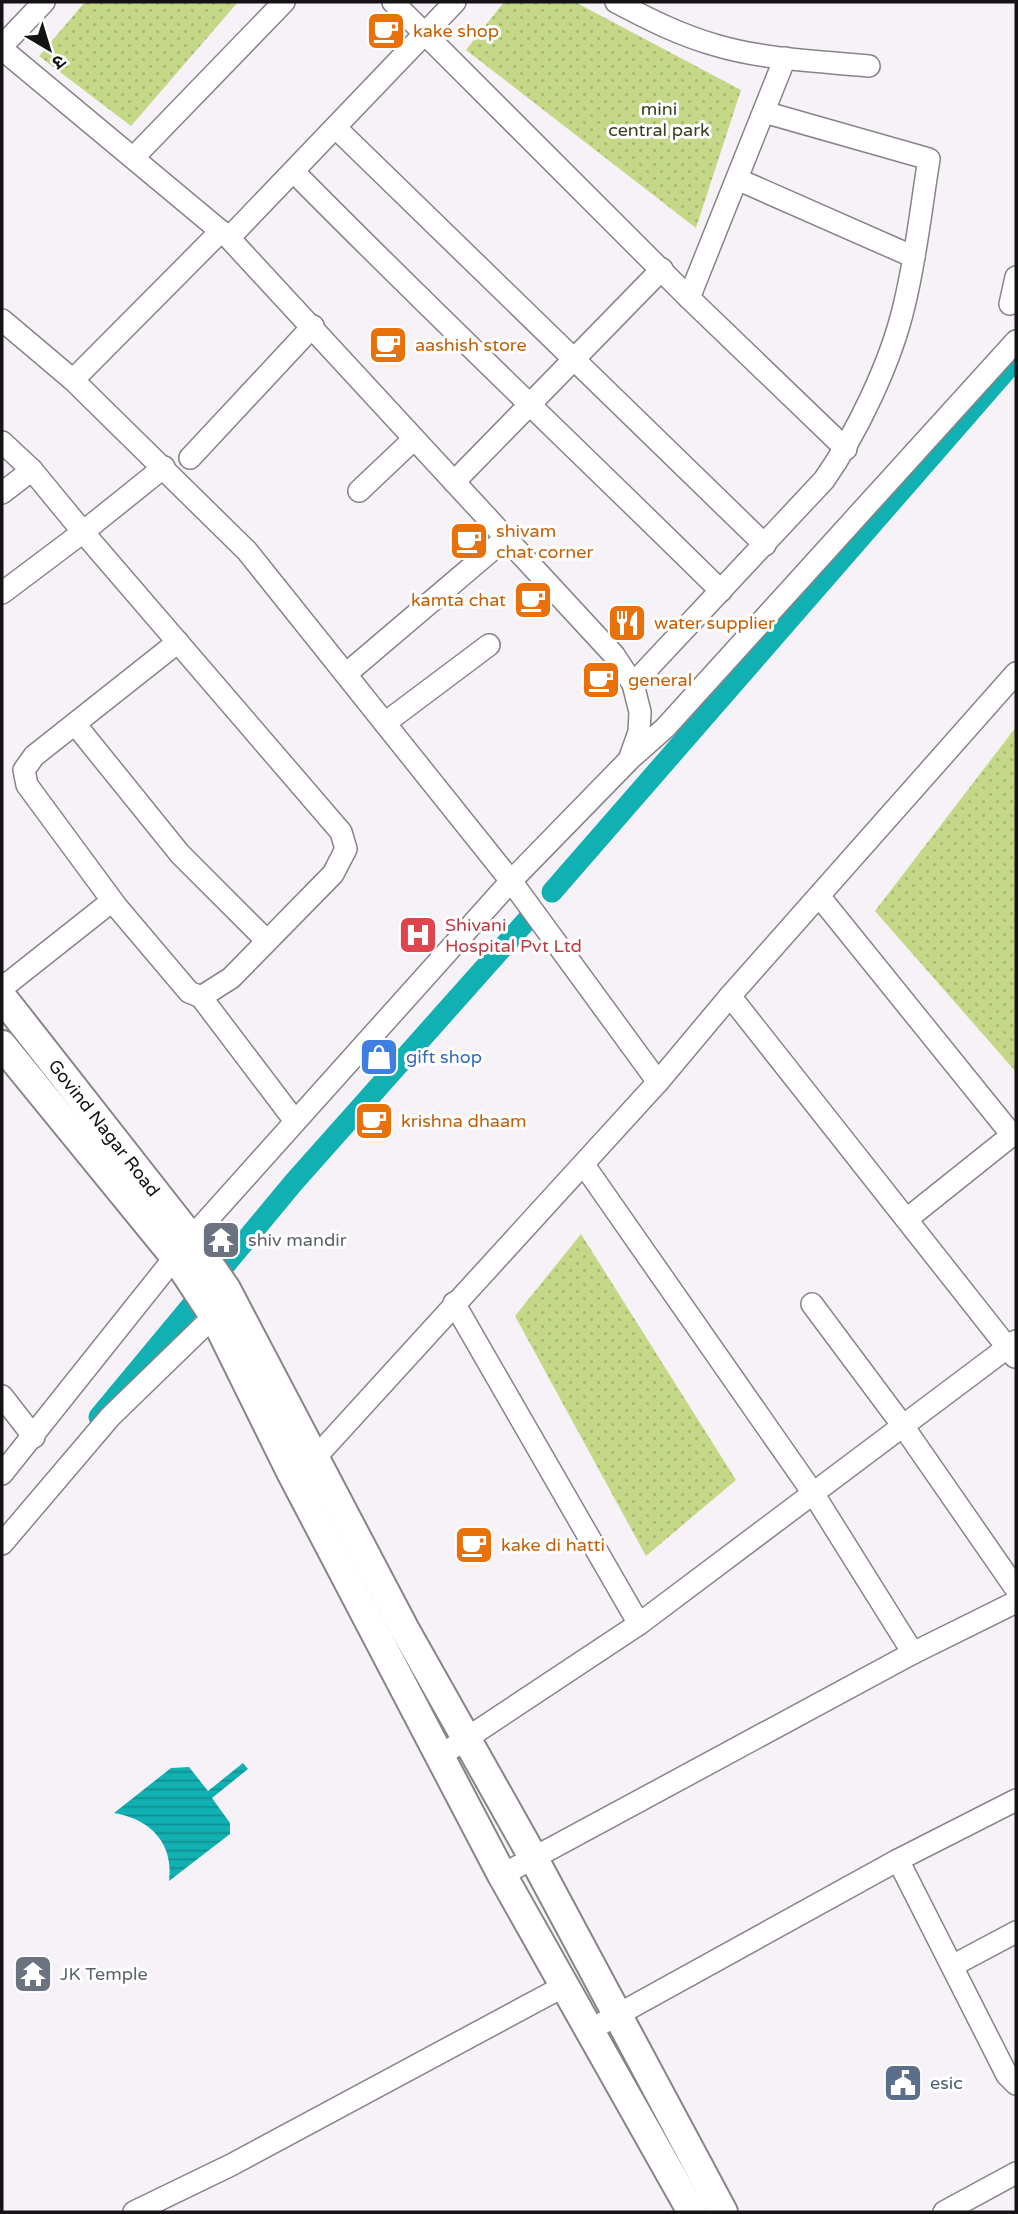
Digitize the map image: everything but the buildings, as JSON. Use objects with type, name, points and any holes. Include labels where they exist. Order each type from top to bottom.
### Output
[{"type":"main road","name":"Govind Nagar Road","points":[[2,997],[190,1258]]},
{"type":"main road","name":"Govind Nagar Road","points":[[2,1045],[190,1258]]},
{"type":"main road","points":[[190,1258],[216,1304],[315,1458],[723,2212]]},
{"type":"main road","points":[[216,1304],[291,1472],[502,1875],[692,2212]]},
{"type":"street","points":[[134,157],[284,2]]},
{"type":"street","points":[[393,2],[689,298],[846,449]]},
{"type":"street","points":[[74,380],[294,172],[455,2]]},
{"type":"street","points":[[616,2],[666,28],[716,46],[785,58],[870,66]]},
{"type":"street","points":[[38,4],[2,47],[225,235],[313,326],[614,655],[633,684],[640,712],[639,732],[629,760]]},
{"type":"street","points":[[689,298],[785,58]]},
{"type":"street","points":[[633,684],[824,480],[846,449],[873,390],[903,310],[929,159],[764,112]]},
{"type":"street","points":[[336,128],[765,545]]},
{"type":"street","points":[[294,172],[403,282],[530,402],[721,591]]},
{"type":"street","points":[[737,179],[914,257]]},
{"type":"street","points":[[454,482],[662,270]]},
{"type":"street","points":[[1010,304],[1016,277]]},
{"type":"street","points":[[2,320],[74,380],[247,551],[511,881],[658,1082]]},
{"type":"street","points":[[190,458],[313,326]]},
{"type":"street","points":[[2,1474],[190,1258],[295,1121],[511,881],[629,760],[674,718],[1016,341]]},
{"type":"street","points":[[359,491],[414,439]]},
{"type":"street","points":[[2,442],[32,470],[341,832],[346,849],[334,874],[231,978],[201,997]]},
{"type":"street","points":[[2,593],[164,467]]},
{"type":"street","points":[[2,493],[32,470]]},
{"type":"street","points":[[346,674],[506,538]]},
{"type":"street","points":[[178,642],[34,756],[24,770],[27,785],[112,901],[169,971],[189,992],[201,997],[295,1121]]},
{"type":"street","points":[[385,723],[489,645]]},
{"type":"street","points":[[291,1472],[315,1458],[454,1303],[584,1165],[1016,673]]},
{"type":"street","points":[[75,724],[180,854],[266,940]]},
{"type":"street","points":[[819,897],[1014,1133],[907,1219]]},
{"type":"street","points":[[2,988],[112,901]]},
{"type":"street","points":[[440,1756],[639,1624],[904,1426],[1014,1349],[730,996]]},
{"type":"street","points":[[584,1165],[813,1493],[913,1653]]},
{"type":"street","points":[[454,1303],[639,1624]]},
{"type":"street","points":[[2,1544],[110,1417],[216,1304]]},
{"type":"street","points":[[812,1304],[904,1426],[1016,1589]]},
{"type":"street","points":[[2,1396],[34,1437]]},
{"type":"street","points":[[502,1875],[913,1653],[1016,1602]]},
{"type":"street","points":[[590,2030],[898,1860],[1016,1800]]},
{"type":"street","points":[[898,1860],[1007,2075],[1016,2084]]},
{"type":"street","points":[[952,1966],[1016,1931]]},
{"type":"street","points":[[134,2212],[231,2165],[566,1985]]},
{"type":"street","points":[[944,2212],[1016,2173]]},
{"type":"green space","points":[[85,2],[238,2],[131,126],[39,56]]},
{"type":"green space","name":"mini central park","points":[[504,2],[575,2],[741,90],[696,228],[466,50]]},
{"type":"green space","points":[[1016,727],[1016,1072],[875,911]]},
{"type":"green space","points":[[581,1234],[736,1480],[646,1556],[515,1316]]},
{"type":"water","points":[[243,1763],[248,1769],[212,1798],[230,1823],[230,1834],[169,1881],[168,1855],[157,1835],[138,1821],[114,1813],[171,1768],[189,1767],[208,1791]]},
{"type":"waterway","points":[[552,892],[1016,359]]},
{"type":"waterway","points":[[99,1417],[294,1182],[528,919]]},
{"type":"place","name":"kake shop","points":[[386,31]]},
{"type":"place","name":"aashish store","points":[[388,345]]},
{"type":"place","name":"shivam chat corner","points":[[469,541]]},
{"type":"place","name":"kamta chat","points":[[533,600]]},
{"type":"place","name":"water supplier","points":[[627,623]]},
{"type":"place","name":"general","points":[[601,680]]},
{"type":"place","name":"Shivani Hospital Pvt Ltd","points":[[418,935]]},
{"type":"place","name":"gift shop","points":[[379,1057]]},
{"type":"place","name":"krishna dhaam","points":[[374,1121]]},
{"type":"place","name":"shiv mandir","points":[[221,1240]]},
{"type":"place","name":"kake di hatti","points":[[474,1545]]},
{"type":"place","name":"JK Temple","points":[[33,1974]]},
{"type":"place","name":"esic","points":[[903,2083]]}]
